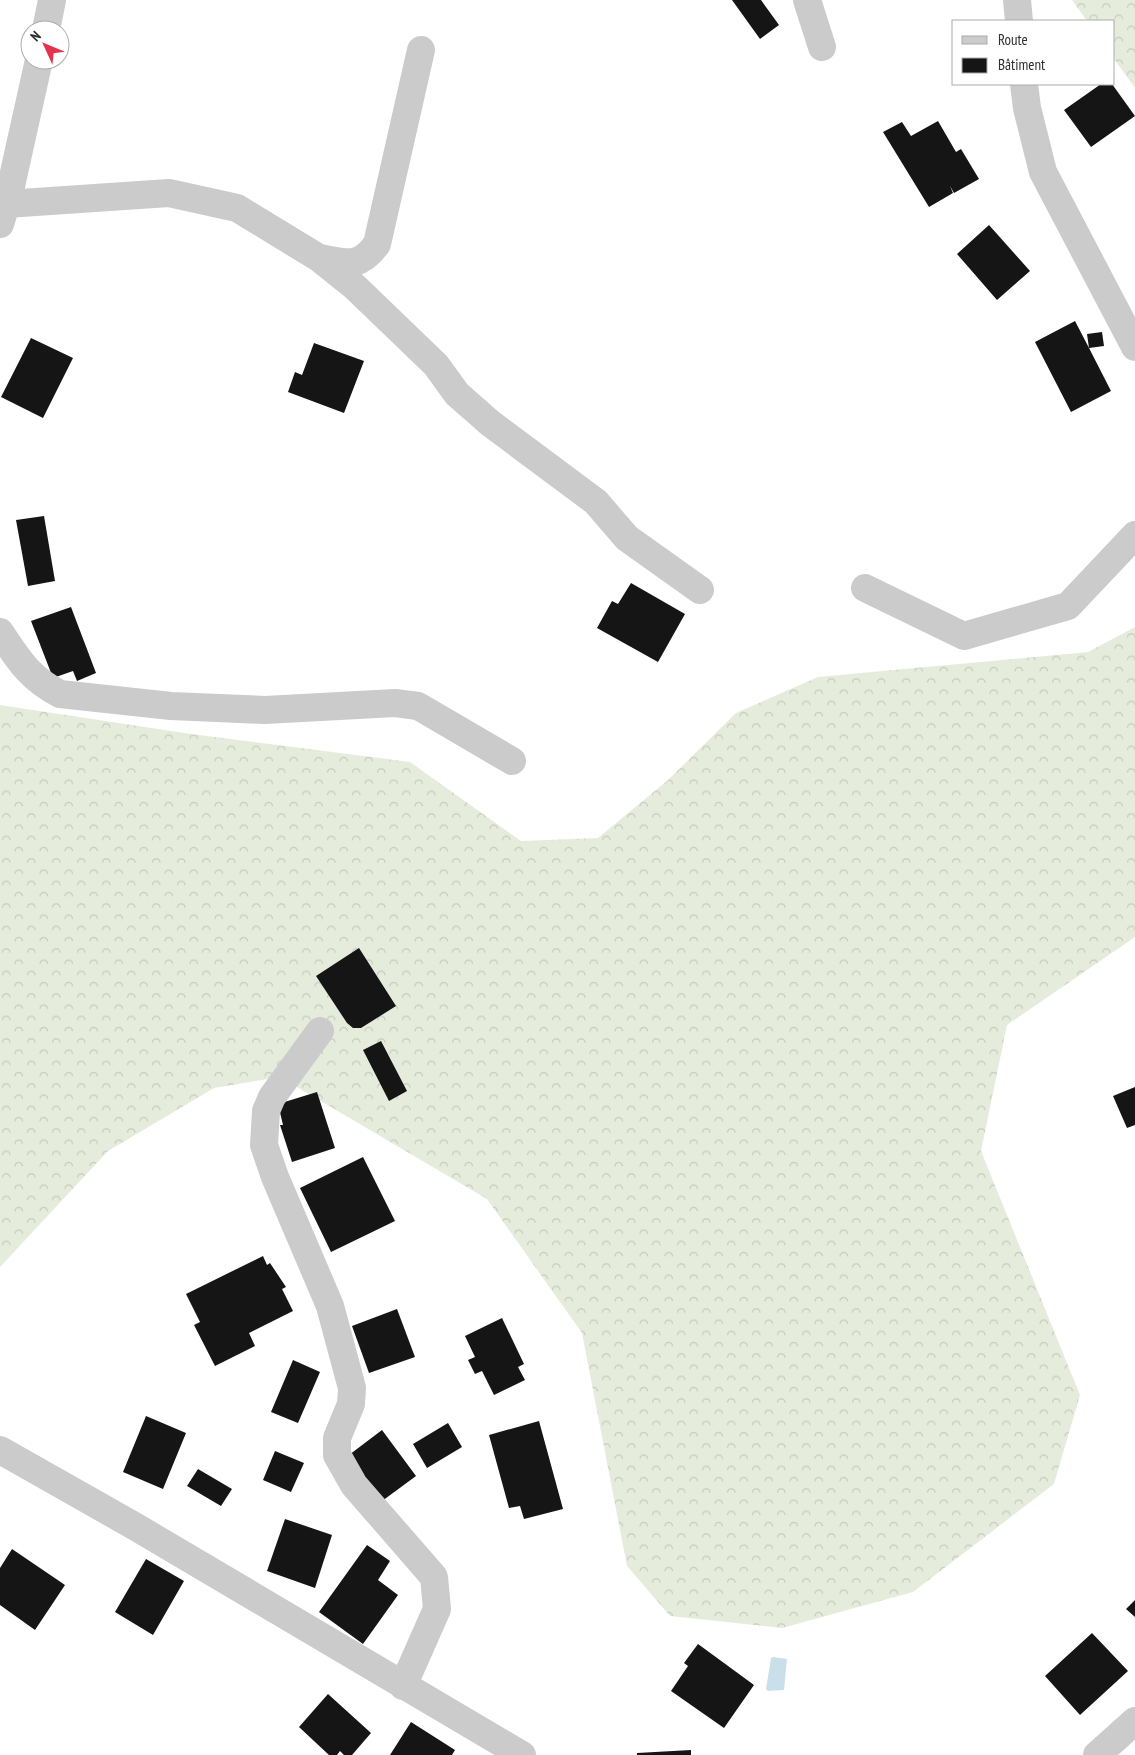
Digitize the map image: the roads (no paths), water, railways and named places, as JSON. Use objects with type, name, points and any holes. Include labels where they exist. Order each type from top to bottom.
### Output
[{"type":"street","points":[[48,20],[52,0]]},
{"type":"street","points":[[807,0],[822,47]]},
{"type":"street","points":[[1016,0],[1019,20]]},
{"type":"street","points":[[319,258],[354,264],[369,255],[377,244],[420,50]]},
{"type":"street","points":[[37,70],[3,214],[169,194],[236,208],[319,258],[354,286],[436,365],[457,394],[490,423],[596,502],[627,538],[700,590]]},
{"type":"street","points":[[1024,85],[1027,108],[1043,172],[1135,347]]},
{"type":"street","points":[[865,588],[964,636],[1068,606],[1135,535]]},
{"type":"street","points":[[0,632],[25,669],[44,685],[60,694],[171,706],[265,710],[395,703],[418,706],[512,761]]},
{"type":"street","points":[[320,1031],[272,1097],[266,1111],[264,1145],[274,1177],[330,1306],[352,1388],[351,1404],[337,1438],[337,1455],[354,1485],[434,1577],[437,1609],[403,1686]]},
{"type":"street","points":[[0,1450],[136,1527],[522,1755]]},
{"type":"street","points":[[1097,1755],[1135,1721]]},
{"type":"water","points":[[771,1658],[787,1659],[784,1690],[768,1691],[766,1689]]}]
